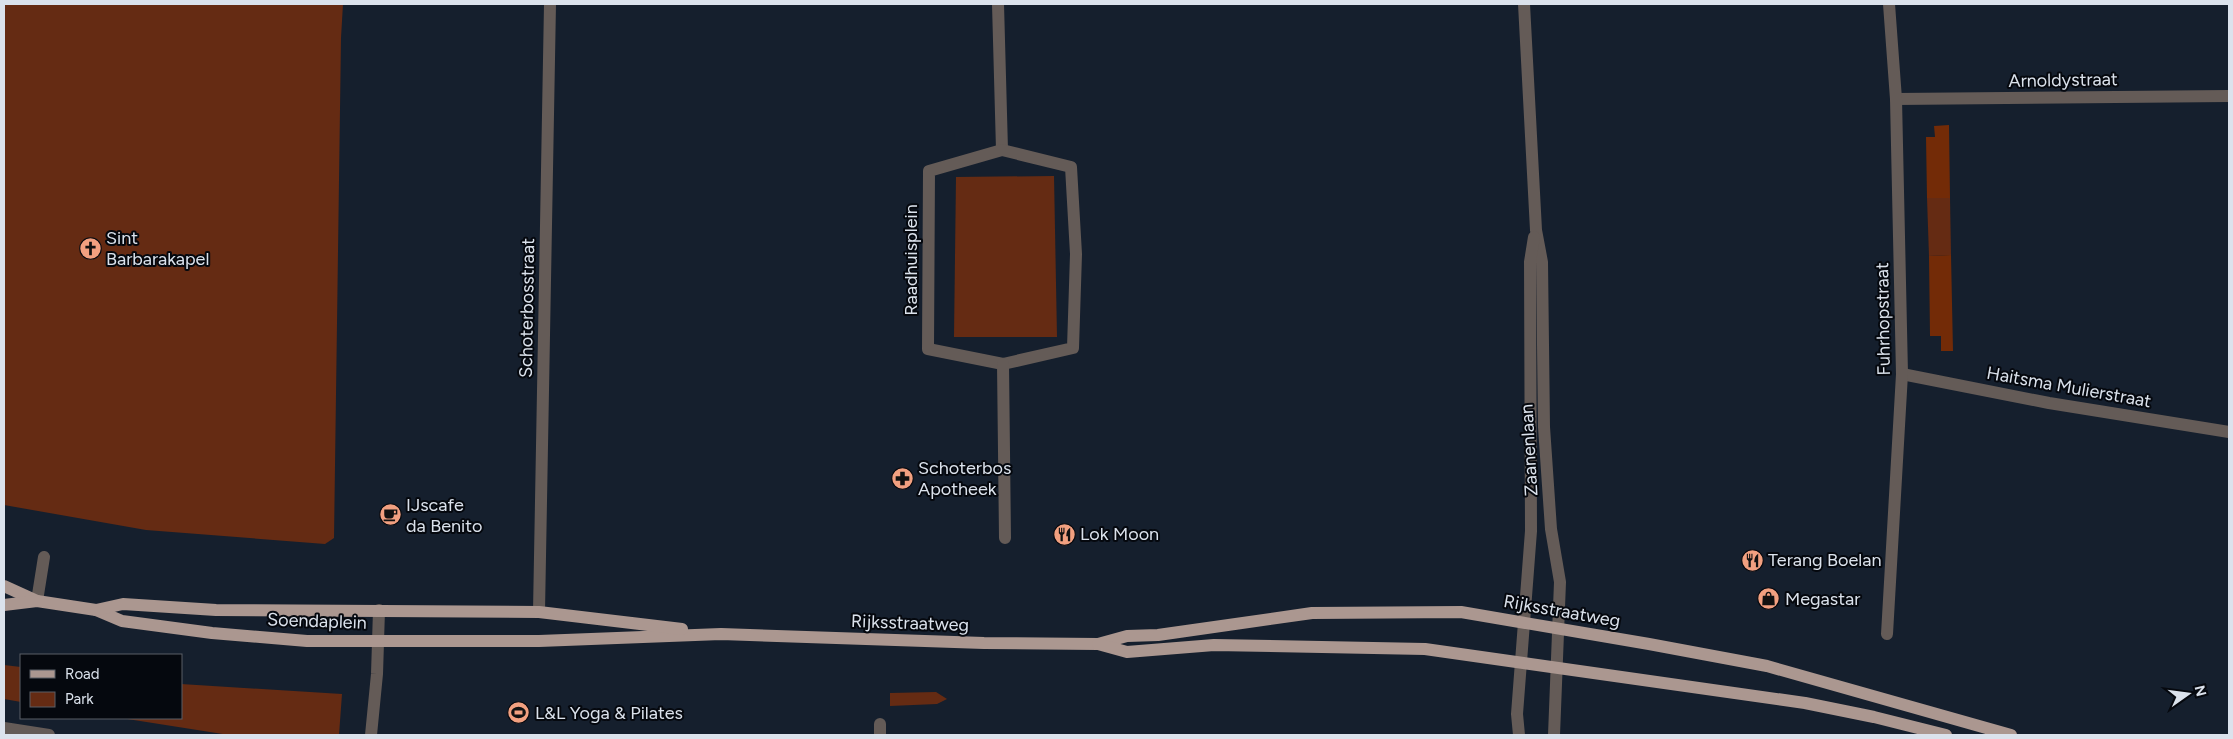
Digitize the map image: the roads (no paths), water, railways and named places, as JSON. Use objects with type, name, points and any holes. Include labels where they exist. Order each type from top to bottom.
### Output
[{"type":"main road","name":"Soendaplein","points":[[4,586],[37,601]]},
{"type":"main road","name":"Soendaplein","points":[[4,605],[37,601],[96,610],[122,621],[212,633],[307,641],[539,641]]},
{"type":"main road","name":"Soendaplein","points":[[96,610],[123,604],[216,610],[539,612]]},
{"type":"main road","name":"Rijksstraatweg","points":[[539,612],[721,634]]},
{"type":"main road","name":"Rijksstraatweg","points":[[1098,644],[1126,636],[1158,635],[1312,613],[1461,612],[1767,666],[2011,735]]},
{"type":"main road","name":"Rijksstraatweg","points":[[539,641],[721,634],[984,643],[1098,644],[1127,652],[1159,651],[1214,645],[1425,649],[1805,703],[1874,717],[1946,735]]},
{"type":"street","name":"Schoterbosstraat","points":[[539,612],[550,4]]},
{"type":"street","points":[[998,4],[1002,150]]},
{"type":"street","name":"Zaanenlaan","points":[[1524,4],[1536,230],[1542,262],[1544,427],[1551,529],[1560,582],[1554,735]]},
{"type":"street","name":"Fuhrhopstraat","points":[[1887,634],[1902,374],[1896,99],[1889,4]]},
{"type":"street","name":"Arnoldystraat","points":[[1896,99],[2229,96]]},
{"type":"street","name":"Raadhuisplein","points":[[1002,150],[1071,167],[1076,254],[1073,348],[1003,364],[928,349],[929,170],[1002,150]]},
{"type":"street","name":"Zaanenlaan","points":[[1519,735],[1517,714],[1530,531],[1530,262],[1536,230]]},
{"type":"street","points":[[1003,364],[1005,538]]},
{"type":"street","name":"Haitsma Mulierstraat","points":[[1902,374],[2049,403],[2229,432]]},
{"type":"street","points":[[37,601],[44,557]]},
{"type":"street","points":[[371,735],[379,610]]},
{"type":"street","points":[[4,728],[49,735]]},
{"type":"place","name":"Sint Barbarakapel","points":[[90,248]]},
{"type":"place","name":"Schoterbos Apotheek","points":[[902,478]]},
{"type":"place","name":"IJscafe da Benito","points":[[390,515]]},
{"type":"place","name":"Lok Moon","points":[[1064,534]]},
{"type":"place","name":"Terang Boelan","points":[[1752,560]]},
{"type":"place","name":"Megastar","points":[[1769,599]]},
{"type":"place","name":"L&L Yoga & Pilates","points":[[519,713]]}]
